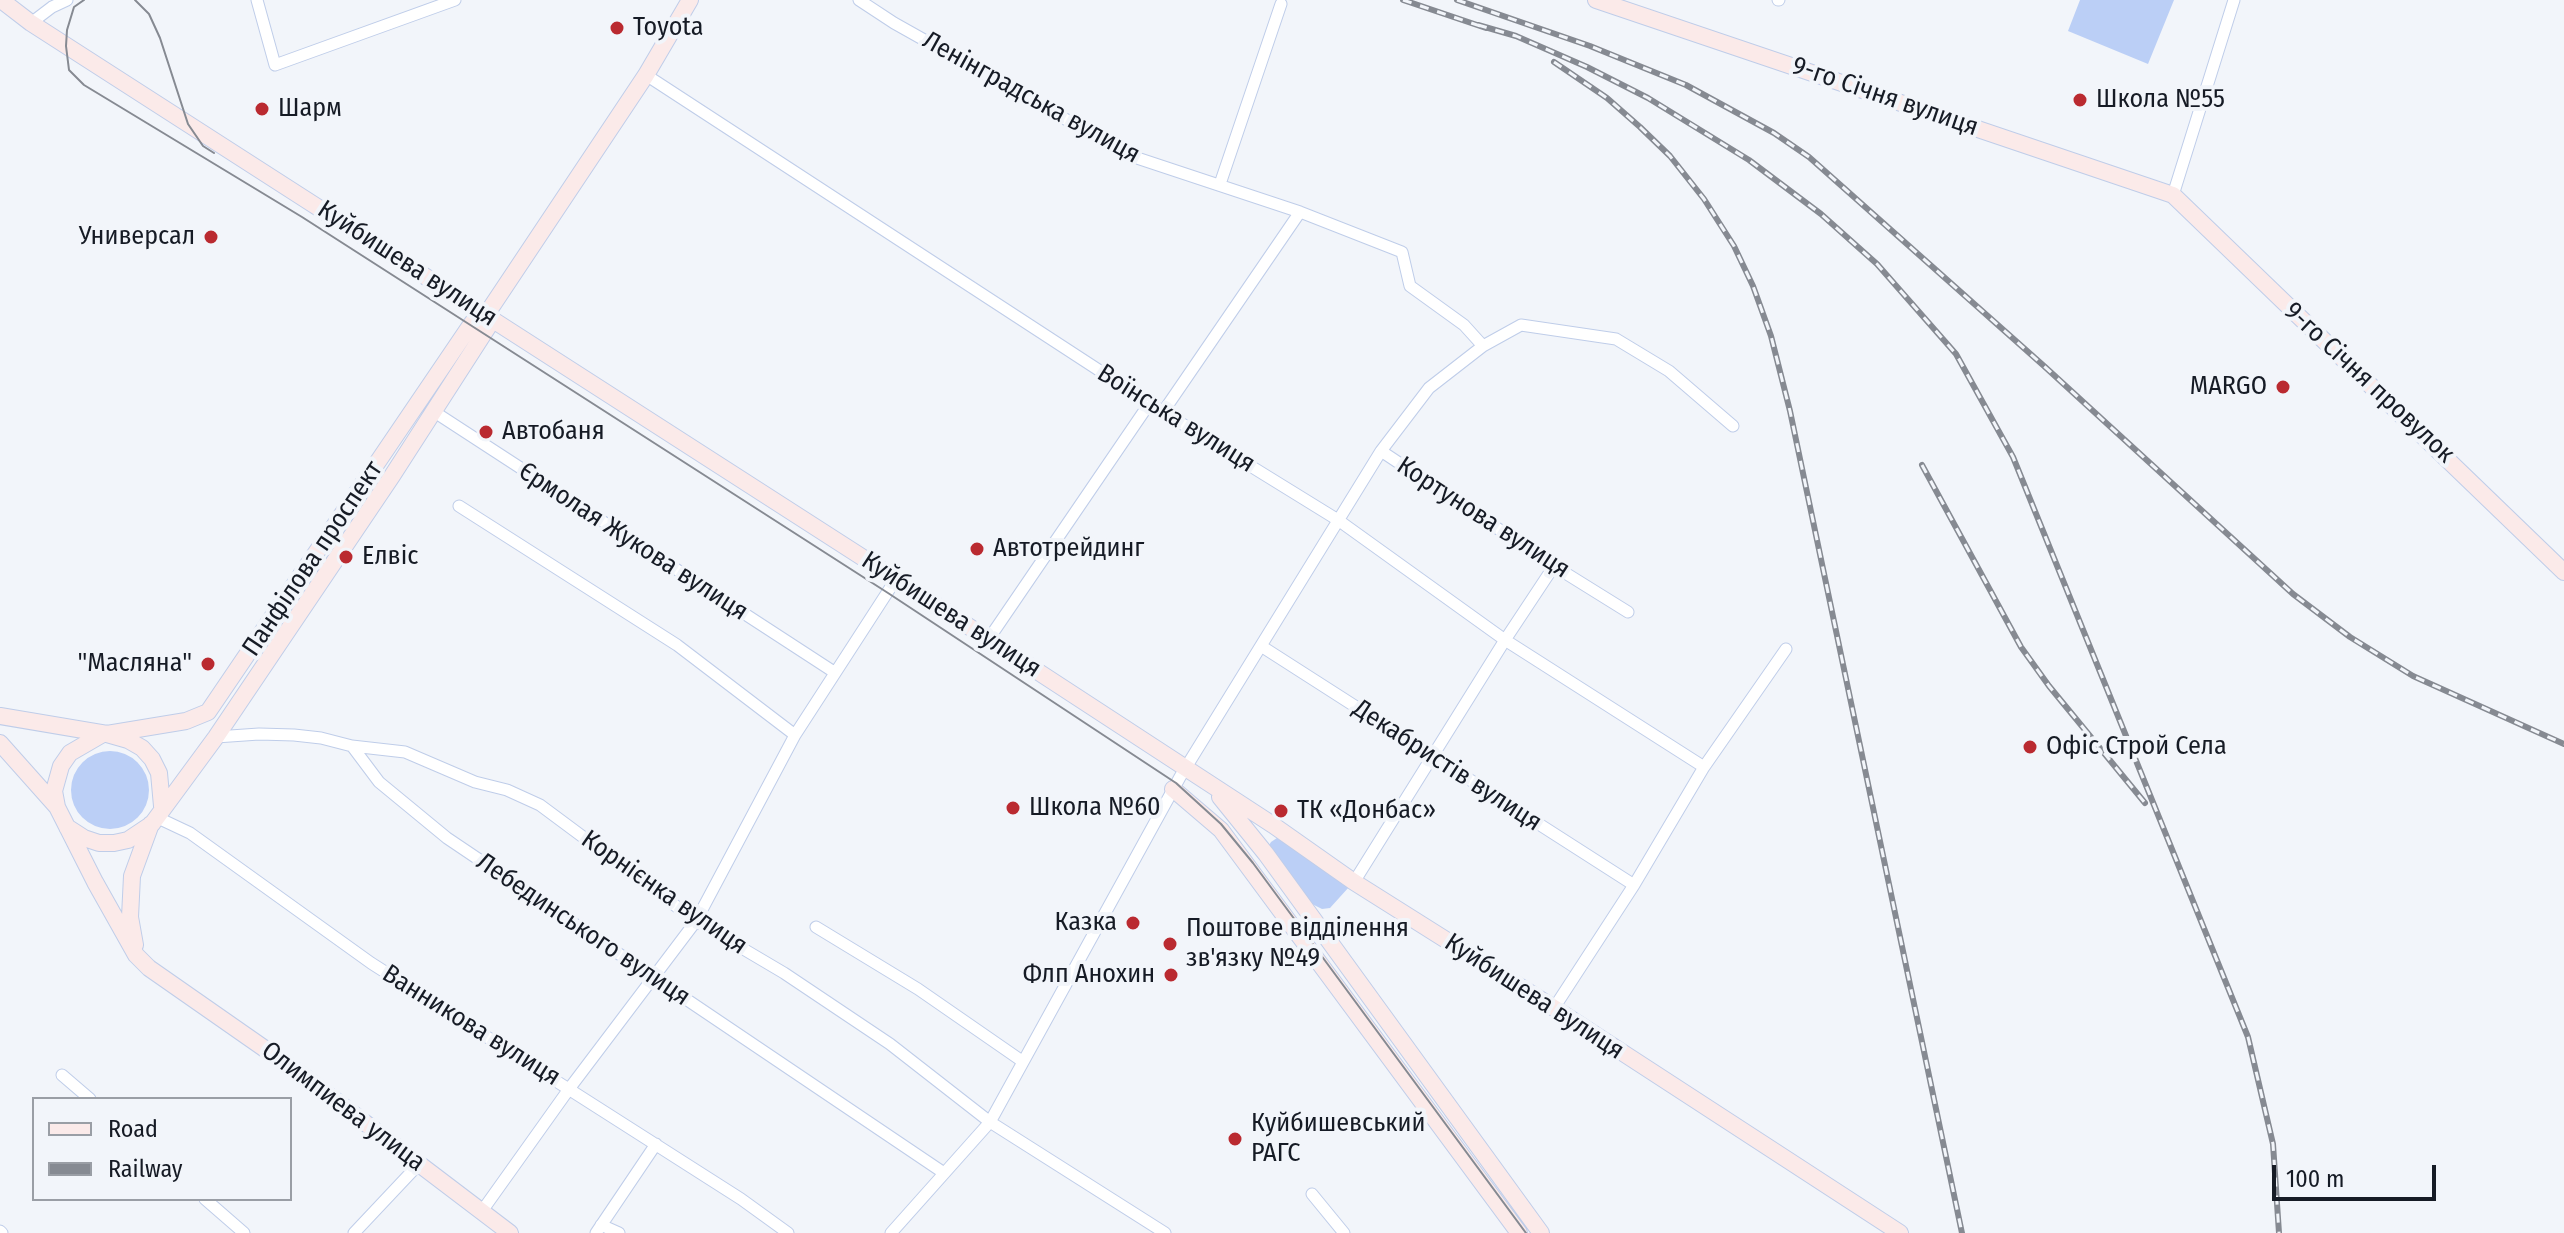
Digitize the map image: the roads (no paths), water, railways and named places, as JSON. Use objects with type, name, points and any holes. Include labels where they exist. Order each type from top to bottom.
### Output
[{"type":"main road","name":"Куйбишева вулиця","points":[[1,0],[31,23],[481,317],[896,579],[1354,882],[1900,1233]]},
{"type":"main road","name":"Панфілова проспект","points":[[104,734],[186,721],[208,712],[646,75],[690,0]]},
{"type":"main road","name":"9-го Січня вулиця","points":[[1596,0],[2173,195]]},
{"type":"main road","name":"9-го Січня провулок","points":[[2173,195],[2564,572]]},
{"type":"main road","points":[[0,743],[57,807],[67,827],[84,838],[99,843],[128,840],[157,816],[216,737],[488,327],[481,317]]},
{"type":"main road","points":[[0,716],[128,740],[142,748],[152,759],[159,773],[157,816],[132,876],[130,917],[136,955]]},
{"type":"main road","points":[[57,807],[54,791],[61,766],[70,753],[82,744],[104,734]]},
{"type":"main road","points":[[1209,784],[1266,854],[1541,1233]]},
{"type":"main road","points":[[1173,789],[1221,830],[1519,1233]]},
{"type":"main road","name":"Олимпиева улица","points":[[67,827],[117,924],[136,955],[149,968],[298,1072],[510,1233]]},
{"type":"main road","points":[[1519,1233],[1524,1209]]},
{"type":"street","points":[[31,23],[67,0]]},
{"type":"street","points":[[257,0],[275,65],[455,0]]},
{"type":"street","name":"Ленінградська вулиця","points":[[859,0],[894,23],[1131,156],[1300,212],[1402,252],[1410,286],[1464,325],[1483,346]]},
{"type":"street","points":[[2173,195],[2234,0]]},
{"type":"street","points":[[1220,184],[1281,4]]},
{"type":"street","name":"Воїнська вулиця","points":[[646,75],[1149,404],[1338,520],[1505,640],[1704,767]]},
{"type":"street","points":[[1163,412],[1300,212]]},
{"type":"street","name":"Кортунова вулиця","points":[[1628,612],[1381,451],[1429,388],[1483,346],[1521,325],[1616,339],[1669,371],[1733,426]]},
{"type":"street","points":[[988,640],[1149,404]]},
{"type":"street","name":"Єрмолая Жукова вулиця","points":[[433,411],[834,672]]},
{"type":"street","points":[[891,1233],[990,1122],[1173,789],[1381,451]]},
{"type":"street","points":[[459,506],[677,645],[795,735]]},
{"type":"street","points":[[1354,882],[1554,566]]},
{"type":"street","points":[[482,1211],[569,1089],[696,921],[795,735],[896,579]]},
{"type":"street","name":"Декабристів вулиця","points":[[1261,646],[1634,885]]},
{"type":"street","points":[[1554,1008],[1634,885],[1704,767],[1786,649]]},
{"type":"street","points":[[216,737],[294,735],[352,746]]},
{"type":"street","name":"Корнієнка вулиця","points":[[352,746],[405,752],[540,805],[696,921],[784,973],[890,1044],[990,1122]]},
{"type":"street","name":"Лебединського вулиця","points":[[352,746],[379,782],[447,838],[944,1173]]},
{"type":"street","name":"Ванникова вулиця","points":[[157,816],[190,833],[371,963],[741,1199],[788,1233]]},
{"type":"street","points":[[816,927],[918,989],[1022,1061]]},
{"type":"street","points":[[62,1075],[88,1097]]},
{"type":"street","points":[[990,1122],[1165,1233]]},
{"type":"street","points":[[619,1233],[598,1229],[656,1144]]},
{"type":"street","points":[[354,1233],[419,1164]]},
{"type":"street","points":[[1312,1194],[1344,1233]]},
{"type":"street","points":[[207,1201],[244,1233]]},
{"type":"tram line","points":[[84,0],[74,7],[66,46],[69,70],[84,85],[302,217],[888,593],[1176,783],[1221,824],[1253,863],[1526,1233]]},
{"type":"tram line","points":[[135,0],[149,14],[160,38],[188,124],[203,146],[214,153]]},
{"type":"railway","points":[[1403,0],[1486,28]]},
{"type":"railway","points":[[1457,0],[1590,46],[1686,85],[1774,133],[1809,157],[2293,594],[2350,637],[2413,676],[2564,744]]},
{"type":"railway","points":[[1478,25],[1516,36],[1587,67],[1648,98],[1749,160],[1821,214],[1877,264],[1956,354],[2013,457],[2248,1037],[2273,1144],[2279,1233]]},
{"type":"railway","points":[[1554,62],[1607,98],[1670,156],[1704,199],[1734,246],[1771,336],[1790,411],[1962,1233]]},
{"type":"railway","points":[[1922,465],[2021,647],[2145,803]]},
{"type":"place","name":"Toyota","points":[[617,28]]},
{"type":"place","name":"Школа №55","points":[[2080,100]]},
{"type":"place","name":"Шарм","points":[[262,109]]},
{"type":"place","name":"Универсал","points":[[211,237]]},
{"type":"place","name":"MARGO","points":[[2283,387]]},
{"type":"place","name":"Автобаня","points":[[486,432]]},
{"type":"place","name":"Автотрейдинг","points":[[977,549]]},
{"type":"place","name":"Елвіс","points":[[346,557]]},
{"type":"place","name":"\"Масляна\"","points":[[208,664]]},
{"type":"place","name":"Офіс Строй Села","points":[[2030,747]]},
{"type":"place","name":"Школа №60","points":[[1013,808]]},
{"type":"place","name":"ТК «Донбас»","points":[[1281,811]]},
{"type":"place","name":"Казка","points":[[1133,923]]},
{"type":"place","name":"Поштове відділення зв'язку №49","points":[[1170,944]]},
{"type":"place","name":"Флп Анохин","points":[[1171,975]]},
{"type":"place","name":"Куйбишевський РАГС","points":[[1235,1139]]}]
